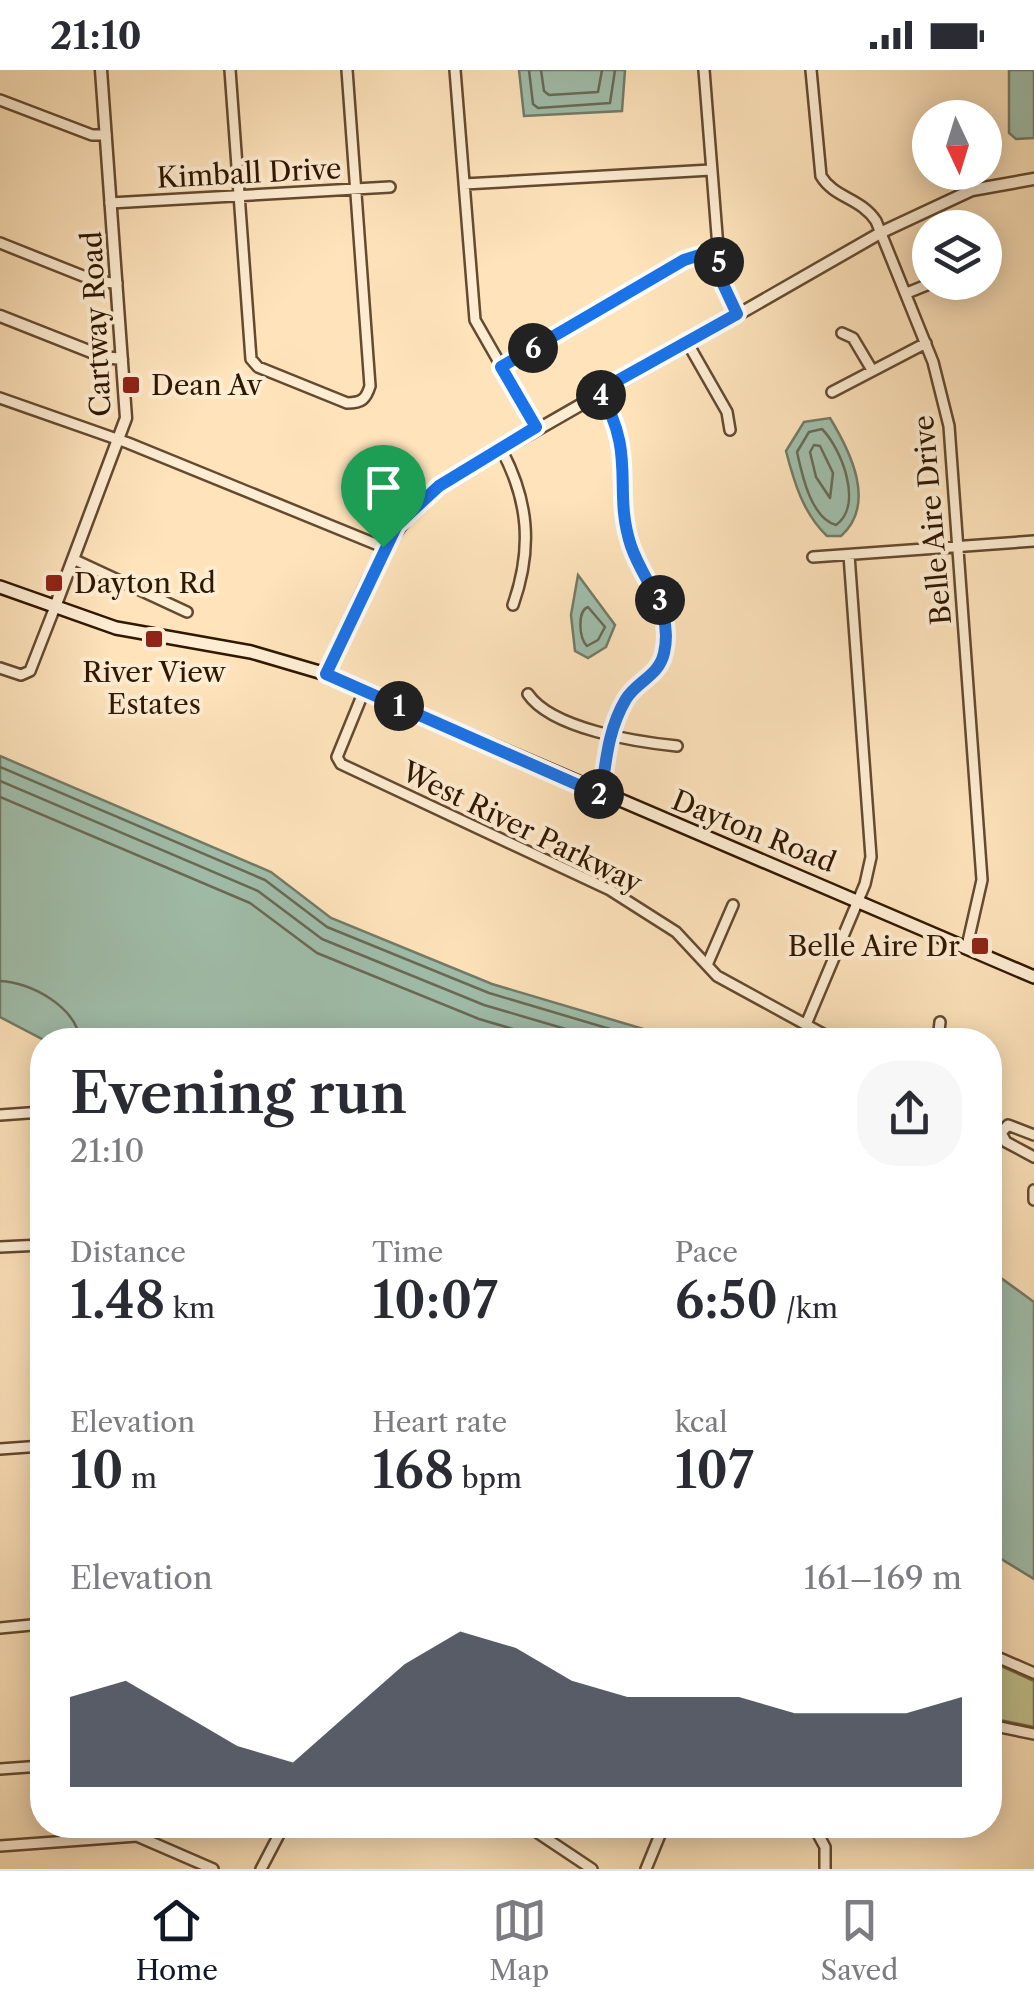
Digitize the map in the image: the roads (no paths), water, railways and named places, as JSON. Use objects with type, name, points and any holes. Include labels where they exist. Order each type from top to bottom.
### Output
[{"type":"main road","name":"Dayton Road","points":[[0,584],[116,628],[251,652],[326,674],[1034,978]]},
{"type":"street","name":"Cartway Road","points":[[0,668],[24,674],[31,668],[126,418],[100,70]]},
{"type":"street","points":[[230,70],[252,359],[258,366],[312,389],[358,403],[366,398],[370,386],[347,70]]},
{"type":"street","points":[[455,70],[475,320],[536,427]]},
{"type":"street","points":[[704,70],[718,254],[723,284],[737,314]]},
{"type":"street","name":"Belle Aire Drive","points":[[811,70],[820,176],[831,189],[863,204],[882,232],[926,343],[947,415],[982,880],[967,946]]},
{"type":"street","points":[[0,100],[92,135],[106,136]]},
{"type":"street","points":[[464,184],[711,170]]},
{"type":"street","points":[[326,674],[383,547],[416,504],[500,447],[882,232],[972,190],[1034,179]]},
{"type":"street","name":"Kimball Drive","points":[[110,203],[390,187]]},
{"type":"street","points":[[0,243],[98,282],[116,283]]},
{"type":"street","points":[[501,367],[684,260],[718,254]]},
{"type":"street","points":[[907,292],[912,290]]},
{"type":"street","points":[[0,316],[104,357],[122,359]]},
{"type":"street","points":[[842,333],[853,338],[872,370]]},
{"type":"street","points":[[687,342],[727,412],[730,430]]},
{"type":"street","points":[[832,392],[926,343]]},
{"type":"street","points":[[599,391],[620,429],[631,545],[662,606],[666,637],[658,669],[628,696],[610,736],[601,795]]},
{"type":"street","points":[[2,397],[383,547]]},
{"type":"street","points":[[500,447],[523,496],[526,562],[513,605]]},
{"type":"street","points":[[813,557],[1034,541]]},
{"type":"street","points":[[807,1022],[870,869],[849,555]]},
{"type":"street","points":[[74,560],[187,612]]},
{"type":"street","name":"West River Parkway","points":[[364,690],[336,757],[341,764],[610,890],[676,932],[729,984],[816,1028]]},
{"type":"street","points":[[528,694],[540,707],[610,736],[677,746]]},
{"type":"street","points":[[707,965],[733,905]]},
{"type":"street","points":[[939,1028],[940,1022]]},
{"type":"street","points":[[0,1116],[30,1113]]},
{"type":"street","points":[[1002,1132],[1008,1125],[1034,1135]]},
{"type":"street","points":[[1002,1135],[1006,1142],[1034,1157]]},
{"type":"street","points":[[1034,1190],[1034,1200]]},
{"type":"street","points":[[0,1247],[30,1246]]},
{"type":"street","points":[[0,1450],[30,1447]]},
{"type":"street","points":[[0,1628],[30,1625]]},
{"type":"street","points":[[1002,1659],[1034,1673]]},
{"type":"street","points":[[1002,1727],[1034,1734]]},
{"type":"street","points":[[0,1769],[30,1767]]},
{"type":"street","points":[[0,1846],[110,1838]]},
{"type":"street","points":[[142,1838],[213,1869]]},
{"type":"street","points":[[261,1869],[277,1838]]},
{"type":"street","points":[[546,1838],[592,1869]]},
{"type":"street","points":[[646,1869],[659,1838]]},
{"type":"street","points":[[820,1838],[825,1846],[825,1869]]},
{"type":"water","points":[[519,70],[625,70],[622,111],[524,116]]},
{"type":"water","points":[[1009,70],[1034,70],[1034,138],[1016,139],[1009,133]]},
{"type":"water","points":[[830,418],[852,461],[859,493],[852,523],[841,536],[827,536],[812,517],[796,485],[786,451],[804,422]]},
{"type":"water","points":[[578,575],[615,625],[606,647],[588,658],[575,651],[571,615]]},
{"type":"water","points":[[0,756],[271,872],[331,918],[492,984],[640,1028],[30,1028],[30,1033],[0,1017]]},
{"type":"water","points":[[1002,1279],[1034,1302],[1034,1579],[1002,1559]]},
{"type":"place","name":"Dean Av","points":[[131,385]]},
{"type":"place","name":"Dayton Rd","points":[[54,583]]},
{"type":"place","name":"River View Estates","points":[[154,639]]},
{"type":"place","name":"Belle Aire Dr","points":[[980,946]]}]
